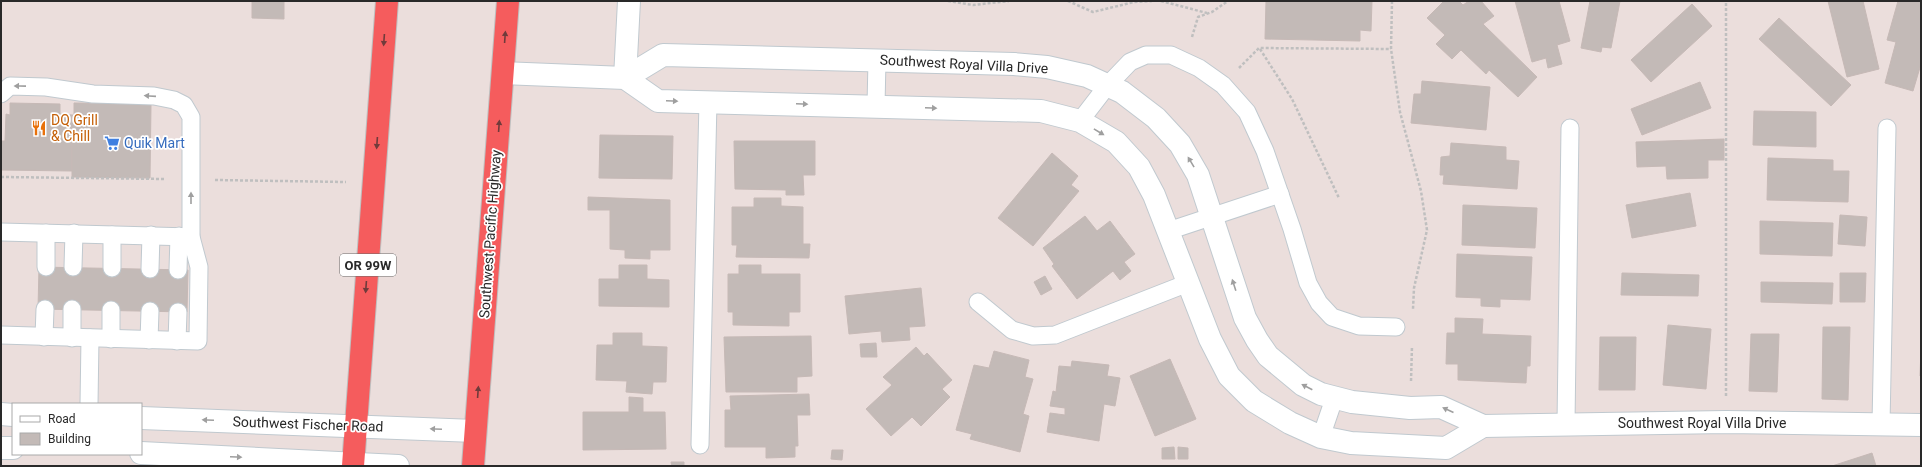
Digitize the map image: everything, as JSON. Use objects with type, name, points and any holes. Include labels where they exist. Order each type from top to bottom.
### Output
[{"type":"highway","name":"OR 99W","points":[[353,464],[387,1]]},
{"type":"highway","name":"Southwest Pacific Highway","points":[[473,466],[508,1]]},
{"type":"street","points":[[503,73],[625,78],[629,1]]},
{"type":"street","name":"Southwest Royal Villa Drive","points":[[1483,426],[1446,448],[1351,443],[1322,437],[1290,423],[1254,401],[1229,376],[1210,339],[1154,195],[1139,167],[1116,142],[1080,121],[1041,111],[658,101],[625,78],[663,55],[1014,64],[1048,67],[1087,76],[1122,92],[1156,118],[1180,144],[1198,175],[1245,318],[1256,340],[1268,356],[1303,385],[1334,399],[1410,408],[1441,407],[1483,426],[1726,422],[1921,425]]},
{"type":"street","points":[[1,414],[12,415]]},
{"type":"street","name":"Southwest Fischer Road","points":[[142,418],[475,431]]},
{"type":"street","points":[[1,448],[12,448]]},
{"type":"street","points":[[142,453],[398,466]]},
{"type":"lane","points":[[1080,121],[1107,86],[1130,62],[1146,56],[1171,55],[1199,68],[1223,85],[1247,112],[1265,151],[1308,283],[1319,303],[1332,317],[1352,324],[1359,326],[1396,327]]},
{"type":"lane","points":[[876,106],[877,60]]},
{"type":"lane","points":[[1,94],[10,86],[46,87],[93,94],[154,96],[174,100],[184,105],[191,117],[185,236],[178,270]]},
{"type":"lane","points":[[700,445],[708,102]]},
{"type":"lane","points":[[1566,424],[1570,128]]},
{"type":"lane","points":[[1881,424],[1887,128]]},
{"type":"lane","points":[[1168,231],[1280,194]]},
{"type":"lane","points":[[1,232],[185,236]]},
{"type":"lane","points":[[46,233],[46,267]]},
{"type":"lane","points":[[73,267],[74,234]]},
{"type":"lane","points":[[112,235],[112,268]]},
{"type":"lane","points":[[150,235],[150,269]]},
{"type":"lane","points":[[1,335],[198,341],[200,267],[185,236]]},
{"type":"lane","points":[[978,302],[1012,330],[1033,336],[1055,335],[1188,283]]},
{"type":"lane","points":[[44,337],[45,309]]},
{"type":"lane","points":[[72,309],[72,338]]},
{"type":"lane","points":[[111,310],[111,339]]},
{"type":"lane","points":[[149,340],[150,311]]},
{"type":"lane","points":[[177,340],[178,312]]},
{"type":"lane","points":[[89,403],[90,338]]},
{"type":"lane","points":[[1322,437],[1334,399]]},
{"type":"path","points":[[948,1],[973,5],[1009,1]]},
{"type":"path","points":[[1068,1],[1093,12],[1141,1],[1152,1]]},
{"type":"path","points":[[1161,1],[1208,14]]},
{"type":"path","points":[[1197,40],[1191,36],[1198,17],[1208,14],[1228,1]]},
{"type":"path","points":[[1392,1],[1391,49],[1400,112],[1421,191],[1427,230],[1414,288],[1413,311]]},
{"type":"path","points":[[1726,1],[1726,422]]},
{"type":"path","points":[[1223,85],[1260,48],[1391,49]]},
{"type":"path","points":[[1260,48],[1292,100],[1339,198]]},
{"type":"path","points":[[1235,64],[1240,68]]},
{"type":"path","points":[[1410,408],[1412,341]]},
{"type":"building","points":[[252,1],[284,1],[284,19],[252,18]]},
{"type":"building","points":[[1266,1],[1372,1],[1371,31],[1360,30],[1360,41],[1265,39]]},
{"type":"building","points":[[1444,1],[1459,1],[1463,5],[1469,1],[1481,1],[1494,16],[1483,24],[1537,77],[1518,97],[1489,70],[1486,74],[1461,50],[1452,59],[1436,44],[1445,35],[1427,18]]},
{"type":"building","points":[[1515,1],[1559,1],[1570,41],[1557,45],[1562,64],[1548,68],[1546,58],[1532,62]]},
{"type":"building","points":[[1590,1],[1620,1],[1611,48],[1602,47],[1601,52],[1581,48]]},
{"type":"building","points":[[1828,1],[1863,1],[1879,69],[1847,77]]},
{"type":"building","points":[[1898,1],[1921,1],[1921,64],[1913,91],[1885,83],[1896,42],[1887,40]]},
{"type":"building","points":[[1692,4],[1712,26],[1651,82],[1631,60]]},
{"type":"building","points":[[1779,18],[1851,85],[1831,106],[1759,39]]},
{"type":"building","points":[[1422,81],[1490,87],[1486,130],[1411,123],[1414,94],[1421,94]]},
{"type":"building","points":[[1700,82],[1711,108],[1642,135],[1631,109]]},
{"type":"building","name":"DQ Grill & Chill","points":[[10,103],[60,104],[60,114],[72,115],[72,171],[1,170],[1,141],[5,141],[6,114],[10,115]]},
{"type":"building","name":"Quik Mart","points":[[74,103],[151,104],[150,178],[72,177],[72,115],[74,115]]},
{"type":"building","points":[[1754,111],[1816,112],[1816,147],[1753,145]]},
{"type":"building","points":[[600,135],[673,136],[672,179],[599,178]]},
{"type":"building","points":[[1724,139],[1724,160],[1708,160],[1708,178],[1667,179],[1666,166],[1637,167],[1636,142]]},
{"type":"building","points":[[734,141],[815,141],[815,175],[803,175],[804,195],[786,195],[786,190],[735,189]]},
{"type":"building","points":[[1451,143],[1506,147],[1506,160],[1519,161],[1517,189],[1443,184],[1444,175],[1440,175],[1441,157],[1450,156]]},
{"type":"building","points":[[1052,153],[1078,176],[1071,185],[1079,191],[1033,246],[998,218]]},
{"type":"building","points":[[1768,158],[1833,160],[1833,171],[1849,171],[1848,202],[1767,200]]},
{"type":"building","points":[[1690,193],[1696,226],[1632,238],[1626,205]]},
{"type":"building","points":[[588,197],[670,200],[670,250],[650,250],[650,259],[625,258],[625,250],[610,249],[610,210],[588,210]]},
{"type":"building","points":[[754,198],[781,198],[781,206],[803,207],[803,244],[810,244],[809,258],[736,257],[737,245],[732,245],[732,207],[754,207]]},
{"type":"building","points":[[1463,205],[1537,208],[1535,248],[1462,245]]},
{"type":"building","points":[[1840,215],[1867,217],[1865,246],[1838,244]]},
{"type":"building","points":[[1085,216],[1097,231],[1110,221],[1135,254],[1124,262],[1131,271],[1120,280],[1113,271],[1077,299],[1052,266],[1054,264],[1043,248]]},
{"type":"building","points":[[1760,221],[1833,223],[1832,256],[1760,254]]},
{"type":"building","points":[[1457,254],[1532,257],[1530,300],[1500,299],[1500,307],[1481,306],[1481,298],[1456,297]]},
{"type":"building","points":[[619,265],[647,265],[647,279],[669,280],[669,307],[599,306],[599,279],[619,279]]},
{"type":"building","points":[[739,265],[761,265],[761,274],[800,274],[800,312],[789,312],[789,326],[733,325],[733,312],[728,312],[728,274],[739,274]]},
{"type":"building","points":[[39,267],[188,270],[187,312],[38,309]]},
{"type":"building","points":[[1622,273],[1699,275],[1698,296],[1621,295]]},
{"type":"building","points":[[1840,273],[1866,273],[1865,302],[1840,302]]},
{"type":"building","points":[[1045,276],[1052,289],[1041,295],[1034,282]]},
{"type":"building","points":[[1761,282],[1833,283],[1832,304],[1761,302]]},
{"type":"building","points":[[921,288],[925,326],[909,327],[910,340],[882,342],[881,331],[849,334],[845,296]]},
{"type":"building","points":[[1455,318],[1483,319],[1482,334],[1531,336],[1530,366],[1527,366],[1526,383],[1458,380],[1458,364],[1446,364],[1447,333],[1455,333]]},
{"type":"building","points":[[1668,325],[1711,329],[1706,389],[1663,385]]},
{"type":"building","points":[[1823,327],[1850,327],[1848,400],[1822,399]]},
{"type":"building","points":[[613,333],[642,333],[642,346],[667,347],[666,382],[653,382],[652,394],[626,392],[627,381],[596,380],[597,345],[613,345]]},
{"type":"building","points":[[1751,334],[1779,334],[1777,392],[1749,391]]},
{"type":"building","points":[[811,336],[812,376],[797,377],[797,392],[726,392],[724,337]]},
{"type":"building","points":[[1600,337],[1636,337],[1635,390],[1599,390]]},
{"type":"building","points":[[876,343],[877,357],[861,357],[860,344]]},
{"type":"building","points":[[916,347],[924,356],[927,353],[952,380],[942,389],[950,397],[921,426],[912,417],[891,436],[866,409],[892,385],[883,377]]},
{"type":"building","points":[[1921,348],[1921,377],[1920,376]]},
{"type":"building","points":[[994,351],[1029,360],[1025,377],[1033,379],[1023,414],[1029,416],[1020,452],[970,439],[972,434],[956,430],[974,365],[989,368]]},
{"type":"building","points":[[1170,359],[1196,419],[1155,436],[1130,376]]},
{"type":"building","points":[[1072,361],[1109,365],[1107,376],[1120,378],[1115,406],[1104,404],[1099,441],[1047,432],[1050,413],[1065,415],[1065,408],[1050,406],[1053,391],[1056,392],[1059,366],[1071,367]]},
{"type":"building","points":[[809,394],[810,415],[797,415],[798,446],[795,446],[795,457],[766,458],[766,447],[725,447],[725,410],[731,410],[730,396]]},
{"type":"building","points":[[629,397],[643,398],[643,412],[665,412],[666,449],[583,450],[583,412],[629,412]]},
{"type":"building","points":[[1174,447],[1175,459],[1162,459],[1162,448]]},
{"type":"building","points":[[1178,447],[1188,448],[1188,459],[1178,459]]},
{"type":"building","points":[[832,450],[843,450],[842,460],[831,459]]},
{"type":"building","points":[[1872,453],[1876,466],[1832,466]]},
{"type":"building","points":[[671,462],[684,462],[684,466],[672,466]]},
{"type":"place","name":"DQ Grill & Chill","points":[[39,128]]},
{"type":"place","name":"Quik Mart","points":[[112,143]]}]
